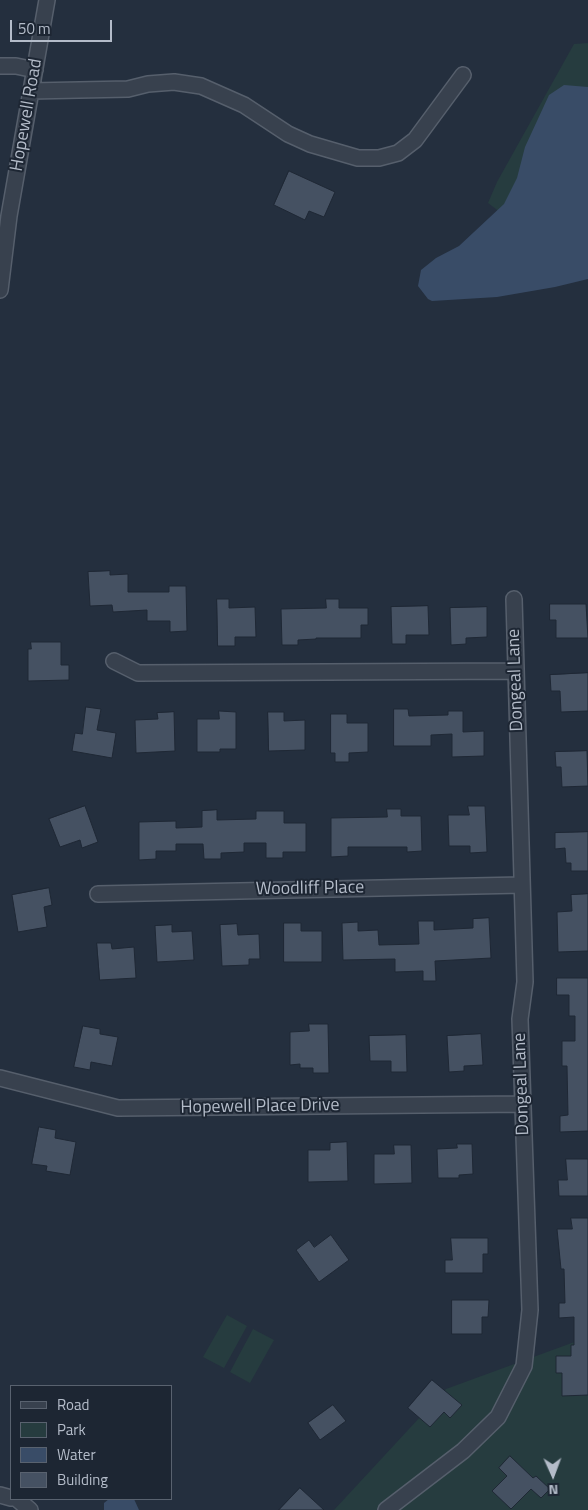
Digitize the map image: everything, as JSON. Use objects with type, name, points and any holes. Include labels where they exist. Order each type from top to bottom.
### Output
[{"type":"street","name":"Hopewell Road","points":[[0,290],[10,216],[47,0]]},
{"type":"street","points":[[0,66],[16,66],[35,70]]},
{"type":"street","points":[[32,91],[128,89],[148,84],[174,82],[201,86],[244,105],[288,134],[310,144],[358,158],[380,158],[398,153],[415,140],[464,75]]},
{"type":"street","name":"Dongeal Lane","points":[[386,1510],[463,1450],[498,1417],[524,1366],[530,1310],[520,1019],[525,982],[514,599]]},
{"type":"street","points":[[114,661],[138,674],[516,671]]},
{"type":"street","name":"Woodliff Place","points":[[98,894],[522,885]]},
{"type":"street","name":"Hopewell Place Drive","points":[[0,1078],[118,1108],[523,1104]]},
{"type":"street","points":[[18,1500],[30,1510]]},
{"type":"green space","points":[[588,43],[588,279],[488,203],[497,182],[574,44]]},
{"type":"green space","points":[[227,1315],[247,1326],[224,1368],[203,1357]]},
{"type":"green space","points":[[253,1329],[274,1340],[250,1383],[230,1372]]},
{"type":"green space","points":[[588,1337],[588,1510],[334,1510],[446,1389]]},
{"type":"water","points":[[564,85],[588,87],[588,279],[497,297],[432,301],[428,299],[418,286],[421,270],[436,258],[459,246],[504,204],[517,178],[525,147],[549,95]]},
{"type":"water","points":[[108,1500],[134,1500],[139,1510],[104,1510],[104,1503]]},
{"type":"building","points":[[289,171],[335,192],[324,217],[309,211],[305,220],[274,205]]},
{"type":"building","points":[[110,571],[110,575],[128,574],[128,592],[169,592],[169,586],[186,586],[187,631],[170,632],[170,621],[147,621],[147,610],[113,612],[112,605],[90,606],[88,572]]},
{"type":"building","points":[[217,599],[229,599],[229,608],[255,607],[256,637],[235,637],[235,646],[218,646]]},
{"type":"building","points":[[326,599],[339,599],[339,608],[368,608],[368,625],[361,625],[361,638],[316,638],[298,640],[298,645],[282,645],[281,609],[326,608]]},
{"type":"building","points":[[550,604],[586,604],[588,638],[556,638],[556,620],[550,620]]},
{"type":"building","points":[[428,606],[429,635],[406,635],[406,644],[392,644],[391,607]]},
{"type":"building","points":[[487,607],[487,637],[466,638],[466,644],[451,645],[450,608]]},
{"type":"building","points":[[31,642],[61,642],[61,665],[69,665],[69,680],[28,681],[28,649],[31,649]]},
{"type":"building","points":[[588,673],[588,711],[561,712],[560,691],[551,691],[550,675]]},
{"type":"building","points":[[86,707],[101,709],[97,730],[116,733],[112,758],[72,751],[75,733],[82,734]]},
{"type":"building","points":[[394,709],[408,709],[409,716],[448,715],[448,711],[463,711],[463,732],[484,731],[484,756],[452,757],[452,734],[431,735],[431,746],[394,746]]},
{"type":"building","points":[[219,711],[236,712],[236,749],[220,749],[220,752],[197,752],[197,719],[219,719]]},
{"type":"building","points":[[174,712],[175,751],[136,753],[135,720],[158,719],[157,713]]},
{"type":"building","points":[[268,712],[284,712],[284,721],[305,720],[305,750],[269,751]]},
{"type":"building","points":[[331,714],[347,714],[347,723],[368,723],[368,752],[349,753],[349,762],[335,762],[335,753],[331,753]]},
{"type":"building","points":[[587,751],[588,786],[562,787],[561,767],[556,767],[555,752]]},
{"type":"building","points":[[85,806],[98,842],[82,848],[80,840],[60,847],[49,819]]},
{"type":"building","points":[[468,806],[485,806],[487,852],[470,853],[470,846],[449,846],[448,815],[469,815]]},
{"type":"building","points":[[387,809],[401,809],[401,816],[421,816],[422,851],[407,852],[407,847],[348,847],[348,856],[331,857],[331,818],[387,817]]},
{"type":"building","points":[[217,810],[217,820],[256,819],[256,811],[284,811],[284,823],[306,823],[306,852],[283,852],[283,858],[266,858],[266,843],[244,843],[244,852],[221,853],[221,859],[204,859],[203,844],[176,844],[176,851],[156,851],[156,859],[139,860],[139,822],[176,821],[176,828],[202,827],[202,811]]},
{"type":"building","points":[[588,832],[588,871],[571,871],[571,863],[566,863],[565,848],[555,849],[555,833]]},
{"type":"building","points":[[49,888],[52,905],[44,907],[47,927],[18,932],[12,895]]},
{"type":"building","points":[[588,894],[588,951],[558,952],[557,912],[572,911],[571,895]]},
{"type":"building","points":[[489,918],[491,958],[435,961],[436,981],[423,981],[423,971],[395,972],[395,959],[343,960],[342,923],[358,922],[358,931],[378,930],[379,945],[419,944],[418,921],[434,921],[434,930],[473,928],[473,919]]},
{"type":"building","points":[[284,923],[301,923],[301,931],[322,931],[322,962],[284,962]]},
{"type":"building","points":[[237,924],[238,935],[259,934],[260,959],[249,959],[249,965],[222,966],[220,925]]},
{"type":"building","points":[[172,925],[172,932],[192,931],[194,960],[157,962],[155,926]]},
{"type":"building","points":[[97,943],[111,943],[112,949],[134,947],[136,978],[100,980]]},
{"type":"building","points":[[557,978],[588,978],[588,1131],[560,1132],[560,1116],[568,1115],[567,1066],[562,1066],[562,1041],[575,1041],[575,1016],[569,1016],[569,995],[557,995]]},
{"type":"building","points":[[309,1024],[328,1024],[329,1073],[313,1073],[313,1068],[300,1068],[300,1064],[290,1065],[290,1032],[309,1031]]},
{"type":"building","points":[[83,1026],[100,1029],[100,1034],[118,1037],[112,1066],[91,1062],[90,1070],[74,1067]]},
{"type":"building","points":[[481,1034],[483,1065],[464,1066],[464,1071],[449,1072],[447,1036]]},
{"type":"building","points":[[406,1035],[407,1072],[391,1072],[391,1061],[370,1061],[369,1036]]},
{"type":"building","points":[[39,1127],[56,1130],[55,1138],[76,1142],[70,1175],[46,1171],[47,1166],[32,1164]]},
{"type":"building","points":[[347,1142],[348,1181],[308,1182],[308,1150],[330,1150],[330,1143]]},
{"type":"building","points":[[457,1144],[472,1144],[473,1174],[459,1175],[459,1178],[438,1178],[437,1149],[457,1148]]},
{"type":"building","points":[[394,1145],[411,1145],[412,1183],[374,1184],[374,1154],[394,1154]]},
{"type":"building","points":[[566,1159],[588,1159],[588,1196],[559,1196],[558,1180],[567,1180]]},
{"type":"building","points":[[571,1218],[588,1218],[588,1395],[562,1396],[562,1373],[556,1373],[556,1356],[571,1356],[571,1345],[574,1345],[574,1317],[559,1318],[559,1303],[565,1303],[564,1269],[561,1269],[557,1229],[572,1229]]},
{"type":"building","points":[[331,1235],[349,1260],[319,1282],[296,1250],[309,1240],[314,1247]]},
{"type":"building","points":[[451,1238],[488,1238],[488,1254],[483,1254],[483,1273],[445,1273],[445,1260],[452,1260]]},
{"type":"building","points":[[452,1300],[489,1300],[488,1317],[482,1317],[482,1334],[452,1334]]},
{"type":"building","points":[[432,1380],[462,1405],[450,1418],[444,1412],[430,1427],[408,1408]]},
{"type":"building","points":[[333,1405],[346,1421],[320,1440],[308,1423]]},
{"type":"building","points":[[510,1456],[533,1478],[536,1476],[550,1489],[541,1498],[531,1489],[511,1509],[492,1491],[507,1476],[499,1468]]},
{"type":"building","points":[[300,1488],[324,1510],[279,1510]]}]
